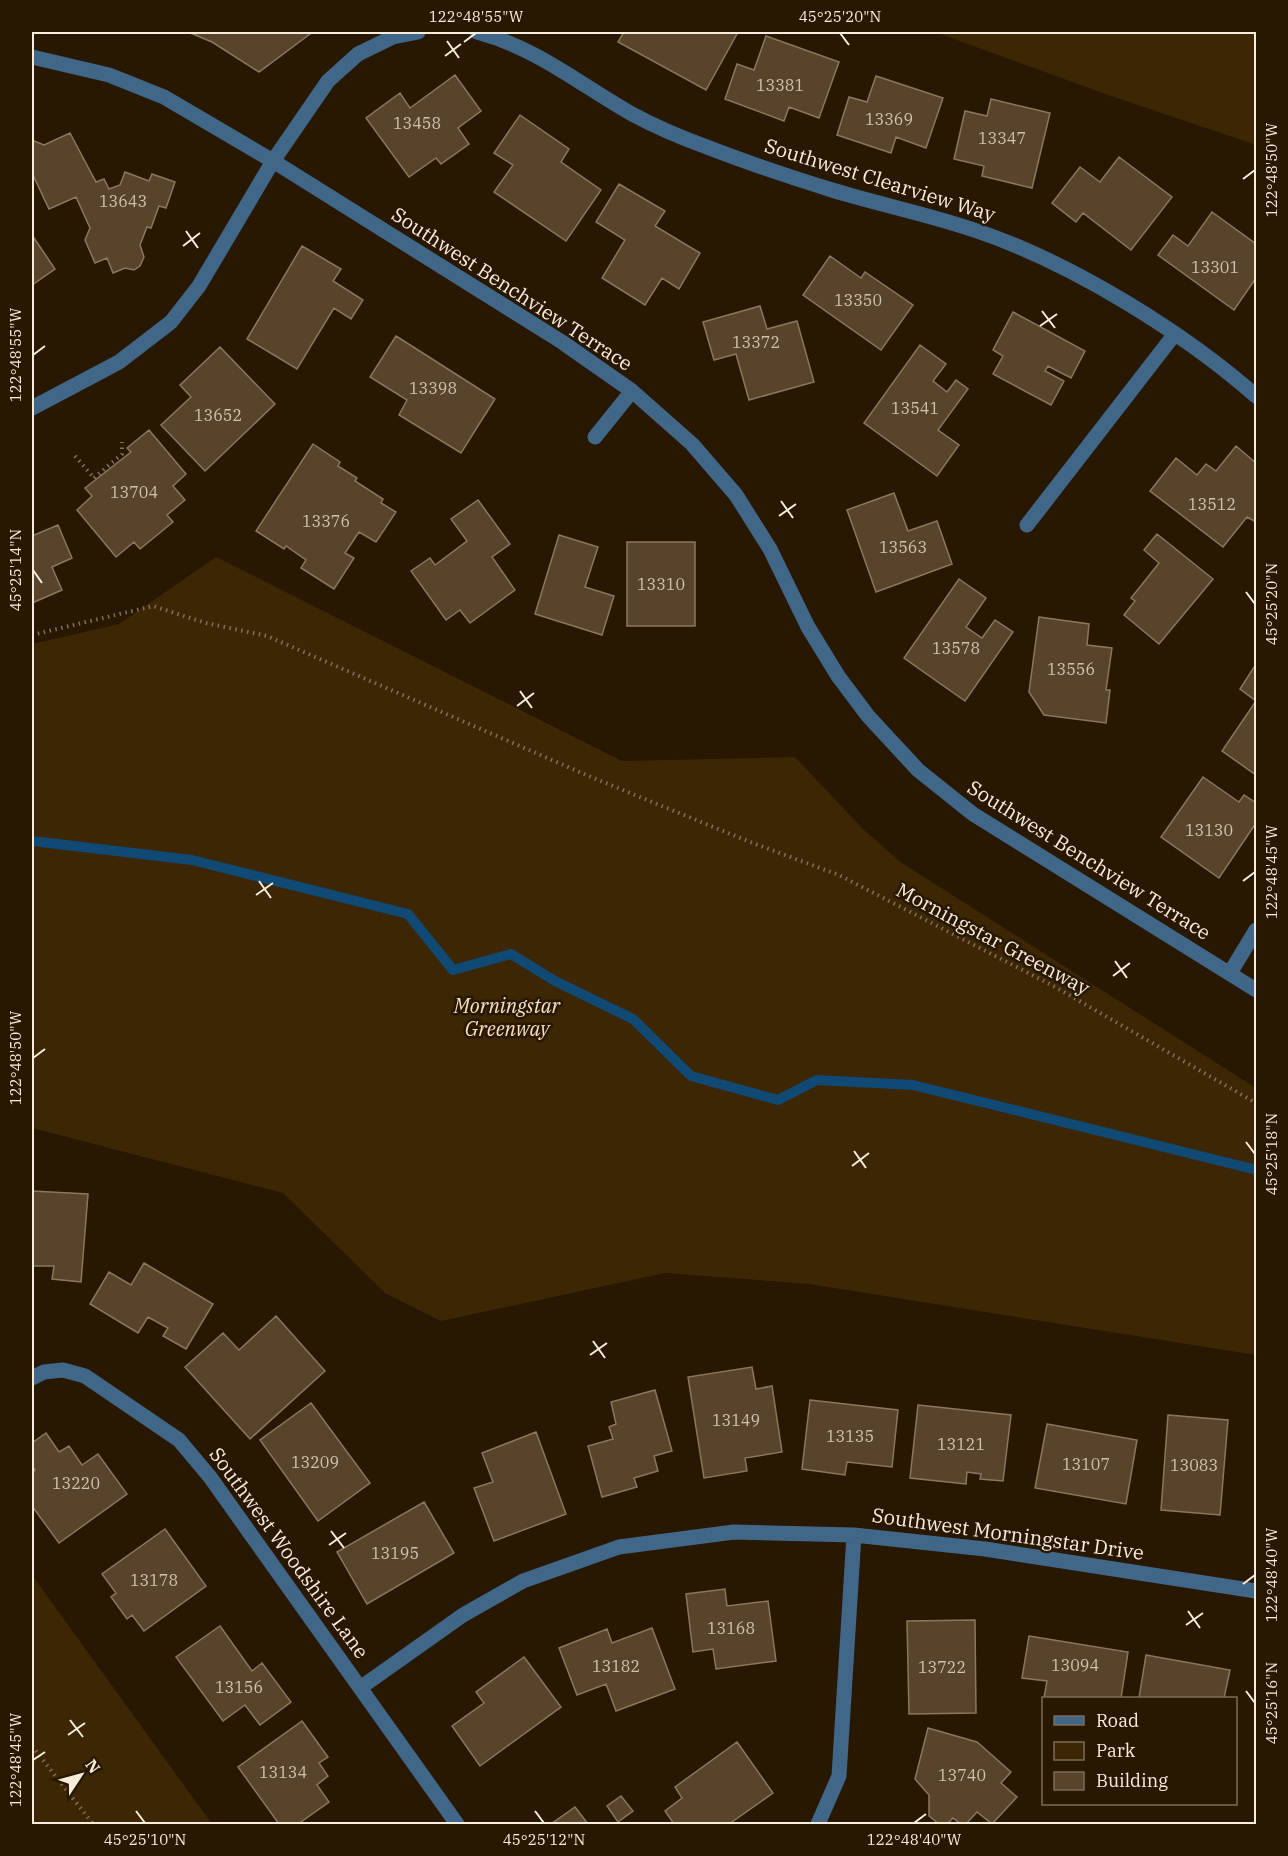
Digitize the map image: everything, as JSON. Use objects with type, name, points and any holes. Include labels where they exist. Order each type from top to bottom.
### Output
[{"type":"street","points":[[32,408],[119,363],[171,322],[199,286],[273,161],[328,81],[358,54],[393,37],[418,32]]},
{"type":"street","name":"Southwest Clearview Way","points":[[477,32],[508,40],[540,56],[634,115],[706,147],[833,190],[915,211],[983,233],[1057,266],[1115,297],[1174,335],[1257,396]]},
{"type":"street","name":"Southwest Benchview Terrace","points":[[32,57],[109,75],[164,98],[273,161],[562,342],[632,391],[692,444],[736,495],[770,549],[808,627],[838,675],[868,716],[918,770],[973,814],[1257,990]]},
{"type":"street","points":[[1027,525],[1174,335]]},
{"type":"street","points":[[595,437],[632,391]]},
{"type":"street","points":[[1230,973],[1257,930]]},
{"type":"street","name":"Southwest Woodshire Lane","points":[[34,1371],[63,1370],[85,1376],[179,1440],[217,1486],[457,1824]]},
{"type":"street","name":"Southwest Morningstar Drive","points":[[360,1688],[463,1615],[523,1581],[620,1547],[734,1532],[854,1535],[985,1549],[1257,1591]]},
{"type":"street","points":[[818,1824],[840,1776],[854,1535]]},
{"type":"path","points":[[75,456],[94,478],[122,454],[122,442]]},
{"type":"path","name":"Morningstar Greenway","points":[[32,635],[153,606],[206,623],[267,636],[591,777],[750,842],[839,875],[1057,988],[1257,1103]]},
{"type":"path","points":[[32,1746],[93,1824]]},
{"type":"green space","points":[[935,32],[1256,32],[1256,145],[1108,95]]},
{"type":"green space","name":"Morningstar Greenway","points":[[216,557],[622,761],[795,757],[864,830],[902,863],[1256,1088],[1256,1355],[809,1284],[665,1273],[441,1321],[385,1293],[283,1193],[32,1128],[32,644],[119,624]]},
{"type":"green space","points":[[32,1575],[212,1824],[32,1824]]},
{"type":"building","points":[[188,32],[308,32],[310,34],[259,72],[212,42]]},
{"type":"building","points":[[624,32],[738,32],[706,90],[618,42]]},
{"type":"building","points":[[766,36],[839,62],[819,118],[789,107],[784,121],[725,99],[737,64],[754,70]]},
{"type":"building","points":[[455,75],[481,111],[458,128],[469,144],[441,164],[436,158],[409,177],[366,118],[400,93],[410,108]]},
{"type":"building","points":[[876,76],[943,98],[926,148],[896,137],[891,153],[837,135],[849,97],[867,102]]},
{"type":"building","points":[[991,99],[1050,113],[1032,188],[982,176],[984,166],[954,159],[965,111],[987,116]]},
{"type":"building","points":[[520,115],[569,149],[561,162],[601,190],[566,241],[494,192],[513,165],[494,153]]},
{"type":"building","points":[[70,133],[96,182],[104,179],[109,189],[120,185],[125,172],[149,181],[152,174],[175,182],[166,208],[159,206],[151,228],[147,227],[140,245],[144,257],[140,266],[134,270],[125,268],[113,273],[107,258],[95,263],[85,240],[90,228],[76,197],[49,209],[32,173],[32,140],[44,145]]},
{"type":"building","points":[[1119,157],[1172,197],[1131,250],[1083,213],[1076,222],[1052,203],[1080,167],[1100,182]]},
{"type":"building","points":[[619,184],[665,211],[655,226],[700,253],[679,289],[662,278],[645,305],[602,278],[625,240],[596,222]]},
{"type":"building","points":[[1212,212],[1256,244],[1256,278],[1234,310],[1158,255],[1173,235],[1188,246]]},
{"type":"building","points":[[32,235],[55,269],[32,285]]},
{"type":"building","points":[[302,246],[341,269],[333,281],[363,300],[351,319],[334,308],[297,369],[247,339]]},
{"type":"building","points":[[830,256],[861,278],[865,272],[913,305],[881,350],[803,295]]},
{"type":"building","points":[[760,306],[767,329],[797,321],[814,382],[749,400],[736,354],[714,360],[703,322]]},
{"type":"building","points":[[1013,312],[1085,351],[1071,378],[1048,366],[1045,371],[1064,381],[1051,405],[993,374],[1003,356],[993,350]]},
{"type":"building","points":[[396,336],[495,399],[461,453],[399,415],[407,400],[370,377]]},
{"type":"building","points":[[920,345],[946,364],[933,381],[947,392],[956,380],[968,389],[938,430],[959,445],[937,476],[864,423]]},
{"type":"building","points":[[220,347],[275,404],[205,471],[161,425],[191,397],[180,385]]},
{"type":"building","points":[[149,430],[186,474],[173,486],[185,500],[167,515],[173,522],[140,549],[134,542],[116,557],[77,510],[92,496],[85,488],[131,452],[127,448]]},
{"type":"building","points":[[313,444],[340,462],[338,466],[357,478],[355,481],[383,499],[381,503],[396,512],[376,542],[359,532],[345,553],[354,558],[334,589],[301,568],[306,560],[286,546],[284,549],[256,531]]},
{"type":"building","points":[[1236,446],[1256,463],[1256,522],[1247,517],[1223,547],[1150,491],[1176,458],[1197,475],[1206,464],[1216,471]]},
{"type":"building","points":[[894,493],[908,531],[937,521],[952,564],[876,592],[847,510]]},
{"type":"building","points":[[478,500],[510,544],[492,557],[515,590],[470,623],[460,610],[446,620],[411,571],[430,558],[435,565],[467,541],[451,519]]},
{"type":"building","points":[[58,525],[72,558],[52,567],[62,590],[32,603],[32,536]]},
{"type":"building","points":[[1157,534],[1213,579],[1159,644],[1124,615],[1135,601],[1131,598],[1159,563],[1144,550]]},
{"type":"building","points":[[559,535],[598,547],[585,587],[614,596],[602,635],[535,614]]},
{"type":"building","points":[[627,542],[695,542],[695,626],[627,626]]},
{"type":"building","points":[[959,579],[986,598],[966,627],[982,638],[995,620],[1013,632],[965,701],[904,658]]},
{"type":"building","points":[[1039,617],[1089,624],[1087,645],[1112,648],[1106,690],[1110,690],[1106,723],[1044,715],[1029,692]]},
{"type":"building","points":[[1256,664],[1256,701],[1240,689]]},
{"type":"building","points":[[1256,701],[1256,775],[1222,751]]},
{"type":"building","points":[[1203,777],[1239,802],[1244,795],[1256,803],[1256,823],[1219,878],[1161,837]]},
{"type":"building","points":[[32,1191],[88,1194],[81,1282],[52,1279],[54,1266],[32,1266]]},
{"type":"building","points":[[144,1263],[213,1304],[186,1349],[163,1336],[168,1328],[148,1317],[138,1333],[90,1304],[109,1272],[131,1285]]},
{"type":"building","points":[[276,1316],[325,1371],[250,1439],[185,1367],[223,1333],[239,1350]]},
{"type":"building","points":[[752,1367],[756,1389],[772,1386],[782,1452],[745,1458],[747,1471],[704,1478],[688,1377]]},
{"type":"building","points":[[655,1390],[672,1451],[654,1456],[658,1471],[634,1478],[637,1487],[602,1497],[588,1446],[613,1439],[609,1427],[616,1424],[611,1402]]},
{"type":"building","points":[[810,1400],[898,1410],[892,1467],[847,1462],[845,1475],[802,1469]]},
{"type":"building","points":[[311,1403],[370,1483],[318,1521],[260,1440]]},
{"type":"building","points":[[918,1405],[1011,1415],[1003,1481],[980,1479],[981,1474],[967,1472],[966,1484],[910,1478]]},
{"type":"building","points":[[1168,1415],[1228,1420],[1220,1515],[1161,1510]]},
{"type":"building","points":[[1047,1424],[1137,1440],[1126,1504],[1035,1488]]},
{"type":"building","points":[[536,1432],[566,1514],[494,1541],[474,1488],[493,1482],[482,1453]]},
{"type":"building","points":[[46,1433],[59,1452],[69,1446],[82,1465],[98,1454],[127,1494],[59,1543],[32,1506],[32,1473],[35,1470],[32,1466],[32,1443]]},
{"type":"building","points":[[424,1502],[454,1553],[367,1604],[337,1552]]},
{"type":"building","points":[[165,1529],[206,1586],[144,1631],[132,1615],[127,1619],[111,1597],[116,1593],[102,1574]]},
{"type":"building","points":[[725,1589],[727,1606],[768,1601],[776,1661],[716,1669],[713,1649],[693,1652],[686,1594]]},
{"type":"building","points":[[975,1620],[976,1713],[909,1714],[907,1621]]},
{"type":"building","points":[[220,1626],[252,1671],[262,1663],[291,1702],[260,1725],[245,1705],[223,1721],[176,1657]]},
{"type":"building","points":[[652,1628],[675,1689],[616,1711],[606,1684],[577,1695],[559,1648],[607,1629],[612,1643]]},
{"type":"building","points":[[1029,1636],[1128,1652],[1121,1697],[1044,1697],[1047,1681],[1022,1678]]},
{"type":"building","points":[[1146,1655],[1230,1670],[1224,1697],[1139,1697]]},
{"type":"building","points":[[524,1657],[561,1707],[480,1766],[452,1726],[484,1703],[476,1692]]},
{"type":"building","points":[[302,1721],[328,1757],[319,1763],[328,1776],[317,1785],[329,1802],[298,1824],[279,1824],[238,1767]]},
{"type":"building","points":[[928,1728],[977,1742],[1011,1772],[1001,1783],[1017,1797],[992,1824],[977,1812],[966,1824],[961,1824],[953,1818],[947,1824],[939,1824],[929,1816],[929,1795],[915,1779]]},
{"type":"building","points":[[737,1742],[773,1793],[729,1824],[674,1824],[665,1811],[682,1798],[675,1787]]},
{"type":"building","points":[[621,1796],[633,1811],[618,1822],[607,1806]]},
{"type":"building","points":[[575,1807],[588,1824],[551,1824]]},
{"type":"waterway","points":[[32,841],[192,860],[408,914],[453,970],[511,954],[555,981],[633,1019],[691,1076],[778,1100],[817,1080],[913,1085],[1253,1169]]}]
